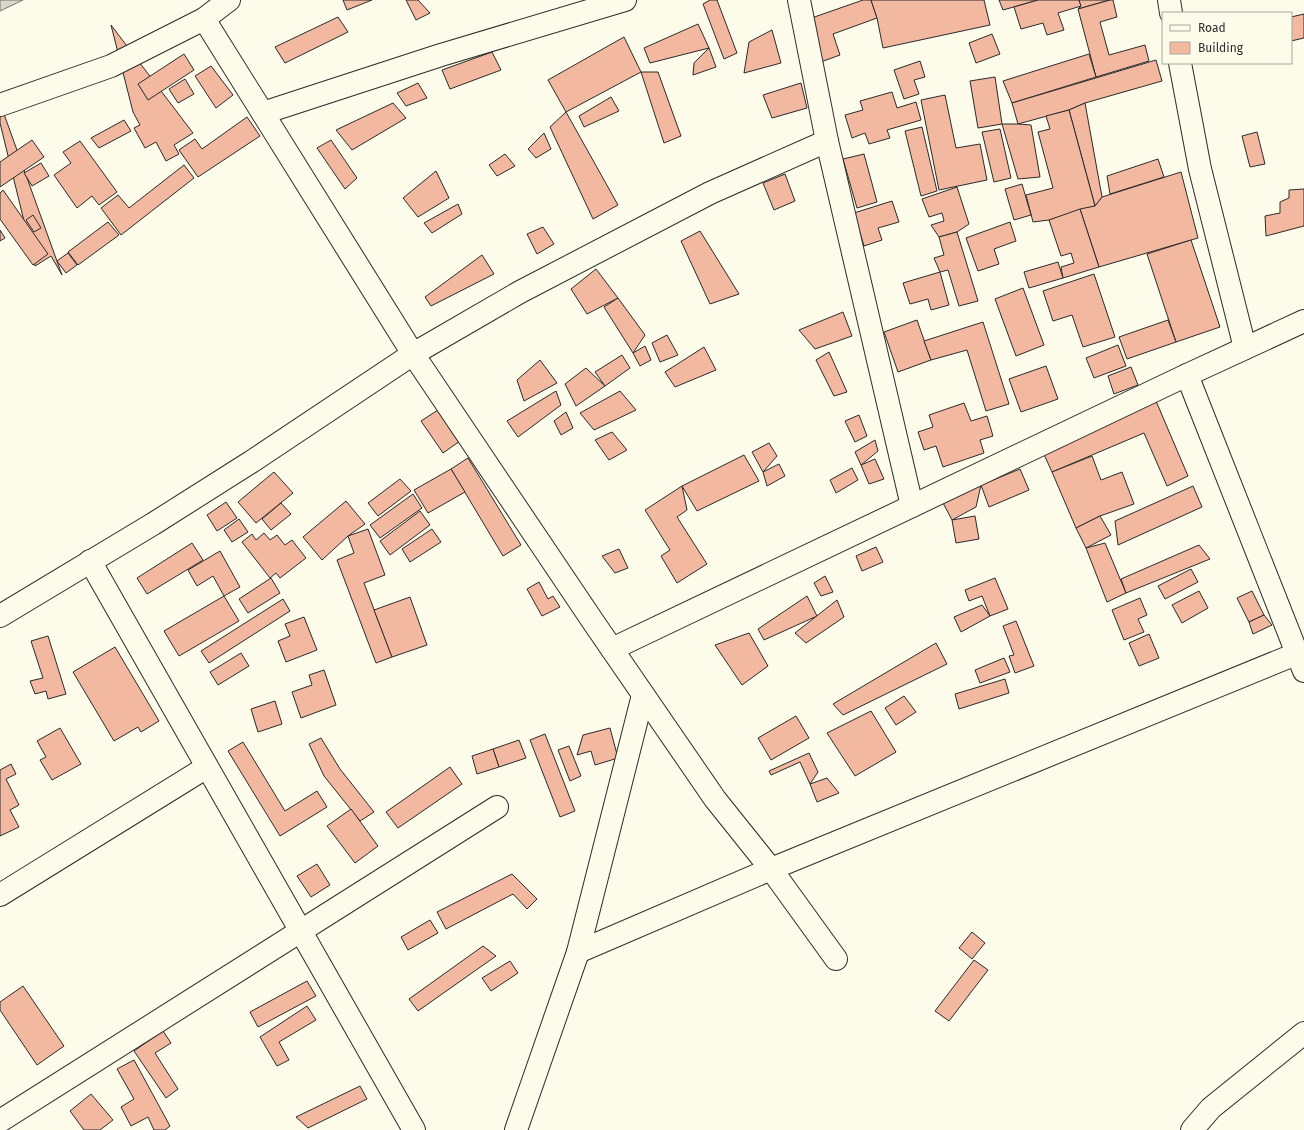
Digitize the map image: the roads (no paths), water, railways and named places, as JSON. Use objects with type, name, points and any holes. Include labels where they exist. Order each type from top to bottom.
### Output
[{"type":"street","points":[[0,105],[111,66],[204,19],[230,0]]},
{"type":"street","points":[[263,113],[441,55],[625,0]]},
{"type":"street","points":[[799,0],[827,142],[912,506]]},
{"type":"street","points":[[1169,0],[1171,12]]},
{"type":"street","points":[[204,19],[413,354],[715,799],[771,869],[836,959]]},
{"type":"street","points":[[1180,64],[1200,169],[1246,348]]},
{"type":"street","points":[[0,616],[252,462],[413,354],[520,292],[710,193],[827,142]]},
{"type":"street","points":[[612,649],[1187,375],[1304,321]]},
{"type":"street","points":[[578,952],[771,869],[1300,662],[1187,375]]},
{"type":"street","points":[[90,561],[414,1130]]},
{"type":"street","points":[[516,1130],[578,952],[643,695]]},
{"type":"street","points":[[0,895],[207,767]]},
{"type":"street","points":[[0,1121],[497,807]]},
{"type":"street","points":[[1192,1130],[1211,1108],[1304,1032]]}]
